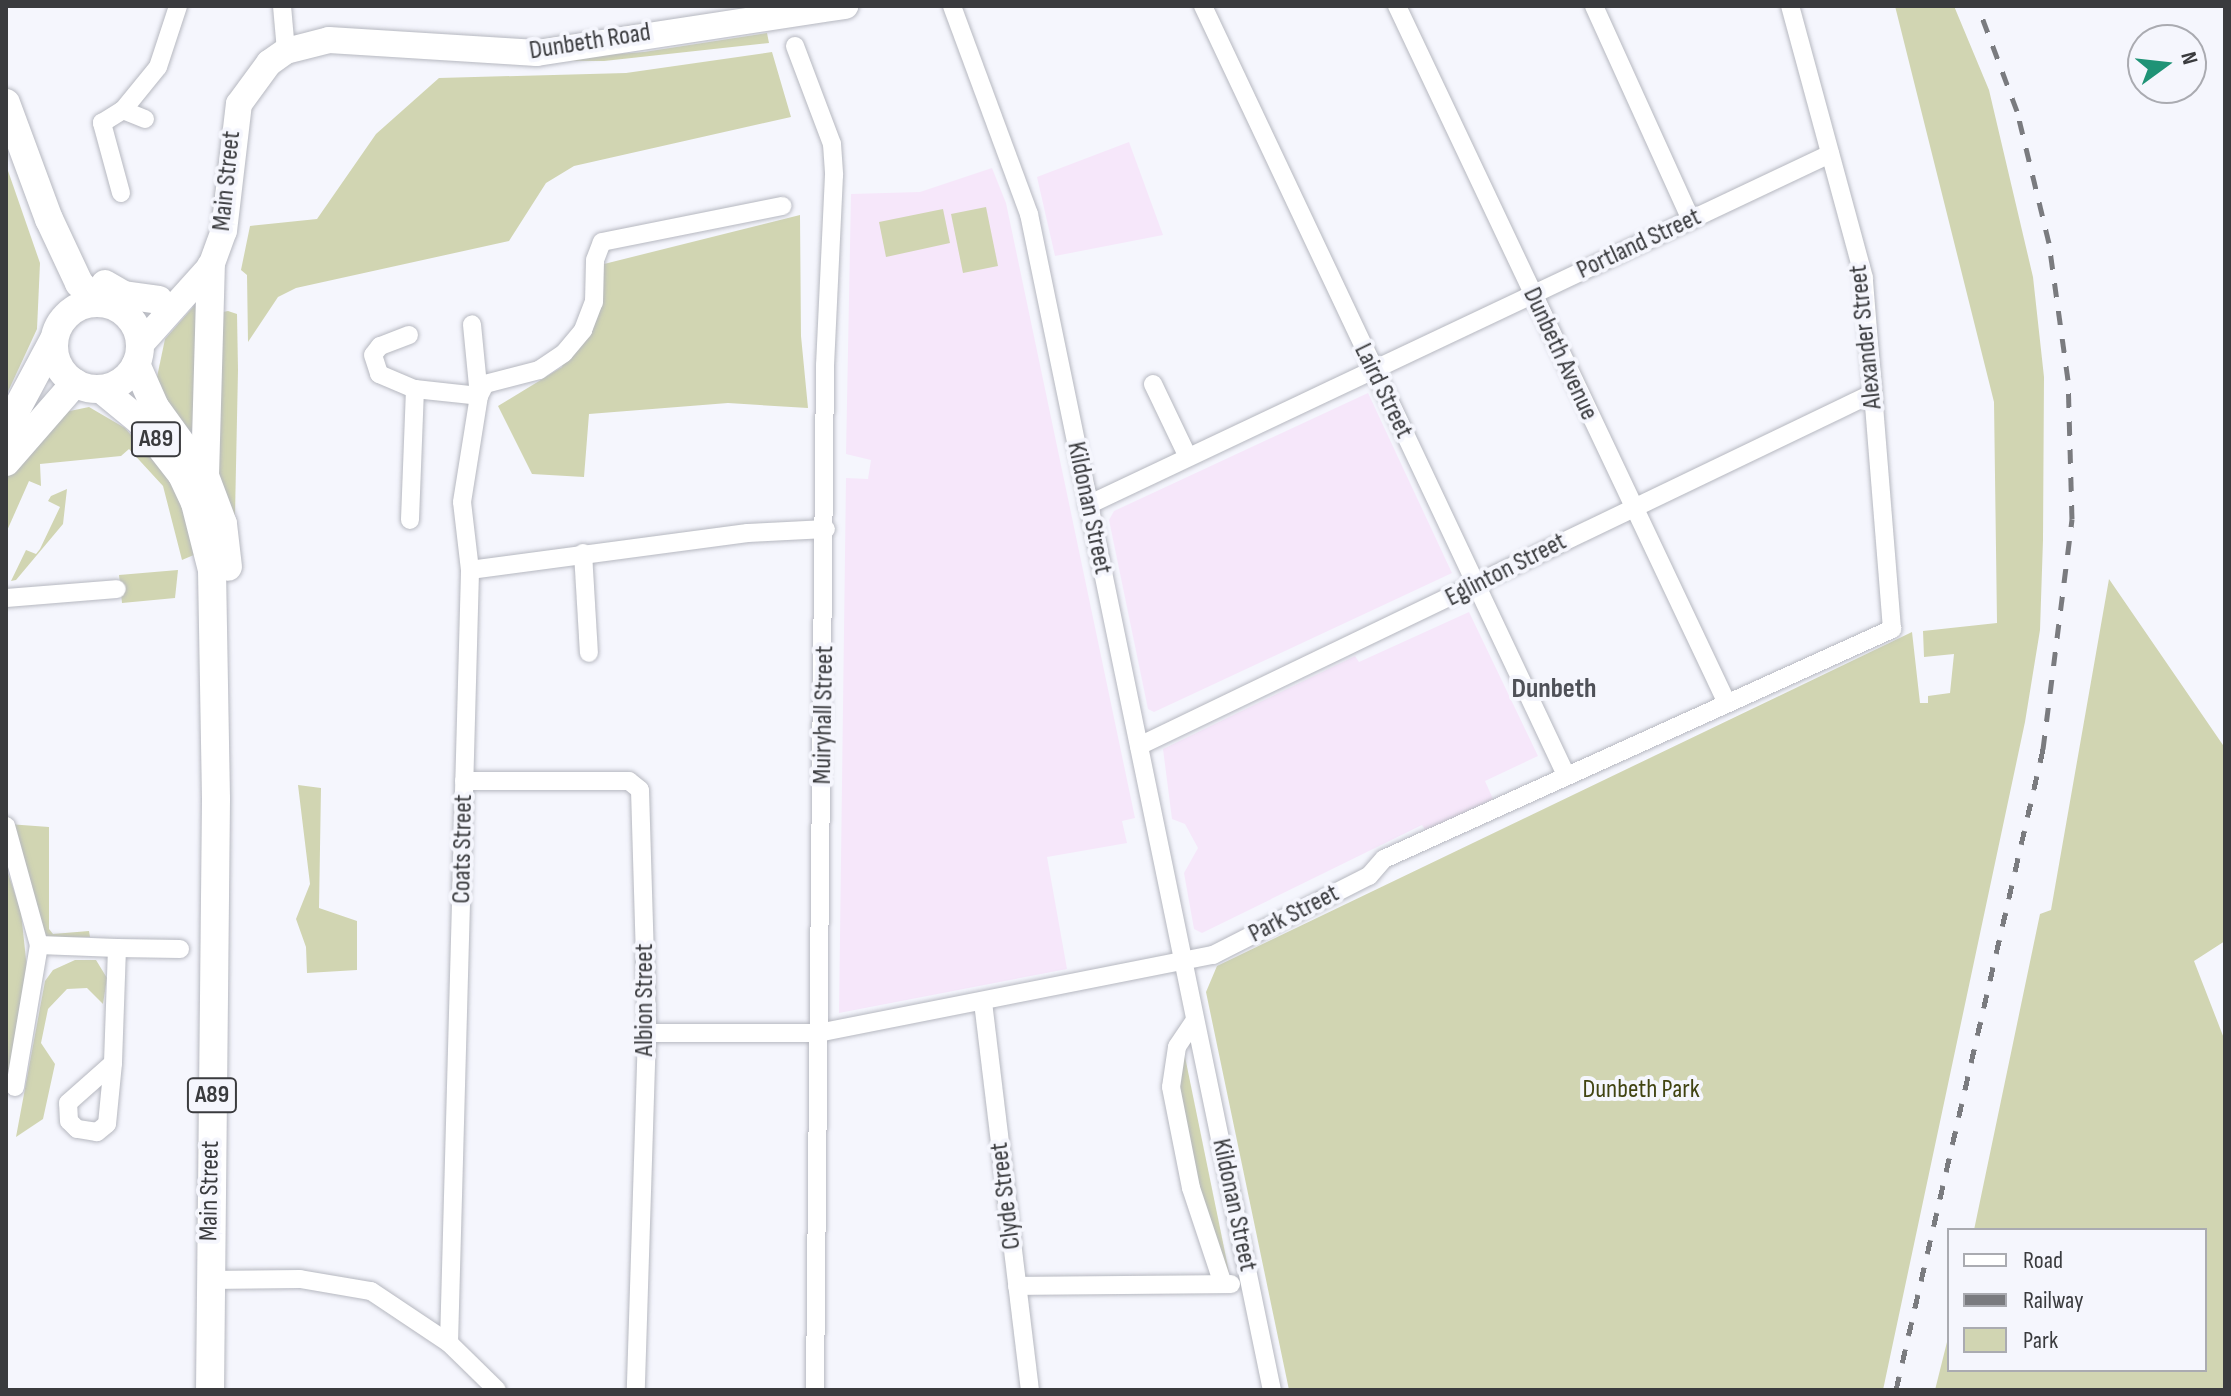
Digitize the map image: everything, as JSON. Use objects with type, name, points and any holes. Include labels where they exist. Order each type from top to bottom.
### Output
[{"type":"main road","name":"Dunbeth Road","points":[[286,51],[329,40],[525,54],[783,12],[845,6]]},
{"type":"main road","name":"Main Street","points":[[216,799],[225,736],[228,568],[223,524],[205,476],[155,407],[138,355],[207,271],[224,231],[239,104],[269,63],[286,51]]},
{"type":"main road","name":"A89","points":[[6,103],[52,225],[79,283],[135,324],[138,355],[122,381],[88,386],[59,369],[55,334],[60,276],[52,225]]},
{"type":"main road","points":[[52,225],[110,288],[159,300]]},
{"type":"main road","points":[[6,429],[69,311],[106,304],[136,308],[159,300],[207,271]]},
{"type":"main road","points":[[205,476],[207,271]]},
{"type":"main road","name":"Main Street","points":[[88,386],[140,421],[182,475],[205,534],[214,613],[216,799],[210,1390]]},
{"type":"main road","points":[[6,462],[88,386]]},
{"type":"street","points":[[121,193],[102,123],[123,110],[158,67],[178,6]]},
{"type":"street","points":[[282,6],[286,51]]},
{"type":"street","name":"Kildonan Street","points":[[952,6],[1029,214],[1272,1390]]},
{"type":"street","name":"Laird Street","points":[[1203,6],[1566,775]]},
{"type":"street","name":"Dunbeth Avenue","points":[[1397,6],[1726,701]]},
{"type":"street","points":[[1594,6],[1691,220]]},
{"type":"street","name":"Alexander Street","points":[[1790,6],[1864,278],[1892,629]]},
{"type":"street","name":"Muiryhall Street","points":[[795,46],[832,144],[834,175],[825,365],[826,529],[815,1390]]},
{"type":"street","points":[[123,110],[145,119]]},
{"type":"street","name":"Portland Street","points":[[1088,505],[1372,368],[1532,296],[1830,154]]},
{"type":"street","points":[[409,335],[380,346],[373,355],[379,374],[415,389],[479,396],[485,384],[539,370],[564,353],[583,330],[594,302],[595,260],[602,242],[782,206]]},
{"type":"street","name":"Coats Street","points":[[449,1343],[470,570],[462,502],[479,396],[472,324]]},
{"type":"street","points":[[1153,384],[1188,457]]},
{"type":"street","points":[[410,520],[415,389]]},
{"type":"street","name":"Eglinton Street","points":[[1139,746],[1467,592],[1475,583],[1873,393]]},
{"type":"street","points":[[470,570],[748,533],[826,529]]},
{"type":"street","points":[[583,553],[589,653]]},
{"type":"street","points":[[6,598],[117,589]]},
{"type":"street","name":"Park Street","points":[[647,1033],[818,1033],[983,1002],[1225,950],[1369,876],[1384,859],[1726,701],[1892,629]]},
{"type":"street","name":"Albion Street","points":[[464,781],[637,783],[647,1033],[636,1390]]},
{"type":"street","points":[[6,826],[39,945],[15,1087]]},
{"type":"street","points":[[39,945],[180,949]]},
{"type":"street","points":[[113,1063],[117,948]]},
{"type":"street","name":"Clyde Street","points":[[983,1002],[1030,1390]]},
{"type":"street","name":"Kildonan Street","points":[[1195,1020],[1177,1047],[1171,1087],[1191,1188],[1223,1284]]},
{"type":"street","points":[[209,1280],[300,1279],[356,1286],[394,1303],[449,1343],[497,1390]]},
{"type":"street","points":[[1017,1286],[1250,1282]]},
{"type":"shaded area","points":[[1129,142],[1163,235],[1055,256],[1037,177]]},
{"type":"shaded area","points":[[992,168],[1006,203],[1135,818],[1122,821],[1127,843],[1047,857],[1067,969],[839,1013],[846,478],[868,479],[871,460],[846,454],[851,194],[920,192]]},
{"type":"shaded area","points":[[1368,393],[1452,573],[1154,712],[1148,709],[1109,520],[1114,511]]},
{"type":"shaded area","points":[[1469,612],[1538,756],[1485,781],[1493,799],[1426,831],[1422,825],[1202,933],[1194,929],[1184,873],[1198,848],[1185,824],[1172,819],[1163,749],[1355,656],[1359,662]]},
{"type":"green space","name":"Dunbeth Park","points":[[1895,6],[1954,6],[1989,90],[2033,277],[2044,377],[2043,540],[2040,630],[2025,722],[1883,1390],[1289,1390],[1206,992],[1217,966],[1912,632],[1920,703],[1928,703],[1928,696],[1950,693],[1954,654],[1924,657],[1923,631],[1997,623],[1994,402]]},
{"type":"green space","points":[[767,33],[769,43],[604,61],[527,61],[644,52]]},
{"type":"green space","points":[[772,52],[791,117],[574,166],[546,183],[509,241],[296,288],[278,297],[248,342],[247,275],[241,270],[250,226],[317,219],[376,134],[439,78],[626,73]]},
{"type":"green space","points":[[6,165],[40,263],[37,329],[6,396]]},
{"type":"green space","points":[[986,207],[998,266],[963,273],[951,214]]},
{"type":"green space","points":[[943,209],[950,243],[886,257],[879,222]]},
{"type":"green space","points":[[800,215],[801,336],[808,408],[728,403],[589,414],[584,477],[532,474],[498,406],[562,367],[600,265]]},
{"type":"green space","points":[[202,297],[200,448],[166,408],[157,377],[165,339]]},
{"type":"green space","points":[[228,311],[237,314],[238,370],[235,515],[228,519],[214,475],[218,313]]},
{"type":"green space","points":[[89,407],[125,428],[169,479],[183,504],[196,554],[182,560],[163,486],[129,449],[121,456],[40,464],[41,486],[29,481],[6,533],[6,478],[65,412]]},
{"type":"green space","points":[[67,489],[63,524],[16,580],[11,581],[26,550],[36,554],[40,549],[60,507],[48,501],[51,496]]},
{"type":"green space","points":[[178,570],[175,598],[122,603],[119,575]]},
{"type":"green space","points":[[2109,579],[2225,748],[2225,941],[2194,961],[2225,1041],[2225,1390],[1935,1390],[1947,1342],[1947,1372],[2207,1372],[2207,1228],[1974,1228],[2040,914],[2051,910]]},
{"type":"green space","points":[[298,785],[321,788],[319,908],[357,921],[357,970],[307,973],[306,947],[296,919],[310,884]]},
{"type":"green space","points":[[8,824],[49,827],[49,929],[53,934],[89,931],[90,937],[45,938]]},
{"type":"green space","points":[[6,867],[21,912],[27,969],[19,1040],[6,1091]]},
{"type":"green space","points":[[75,960],[96,960],[107,978],[103,1004],[87,988],[67,989],[48,1009],[41,1043],[55,1064],[43,1119],[16,1137],[45,981],[53,970]]},
{"type":"green space","points":[[1184,1052],[1229,1272],[1226,1273],[1219,1268],[1176,1088]]},
{"type":"railway","points":[[1896,1390],[2043,749],[2072,519],[2068,380],[2049,243],[2017,111],[1978,6]]},
{"type":"district","name":"Dunbeth","points":[[1554,689]]}]
